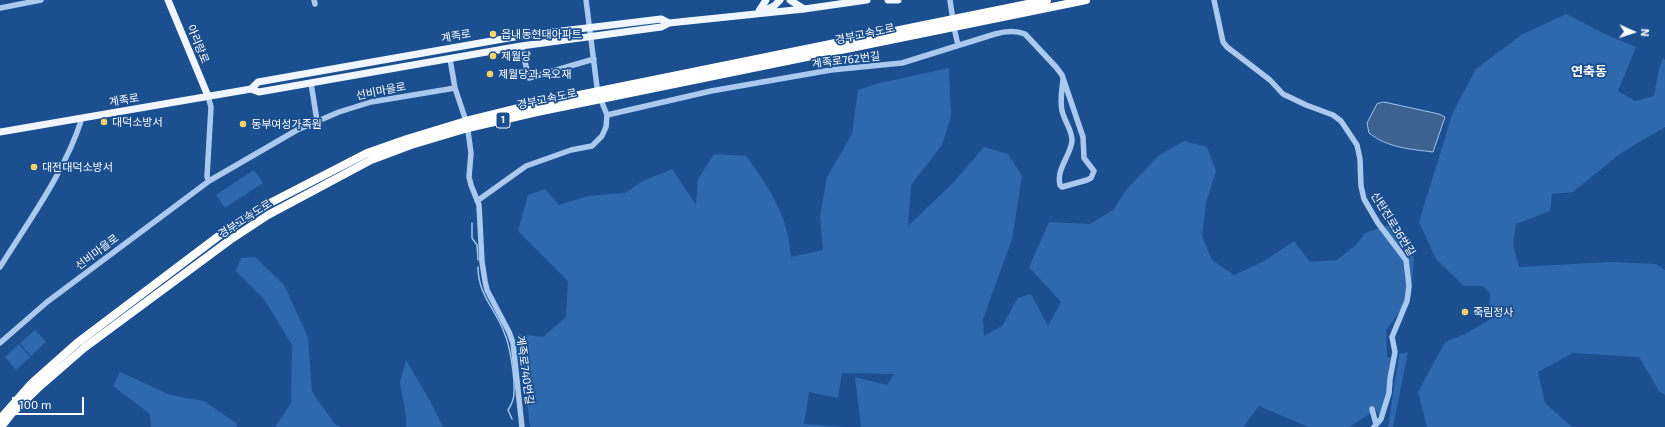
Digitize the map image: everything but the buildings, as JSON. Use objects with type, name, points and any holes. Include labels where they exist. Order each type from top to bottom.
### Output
[{"type":"highway","name":"경부고속도로","points":[[0,419],[32,383],[76,344],[224,232],[270,203],[367,153],[466,121],[535,104],[1047,0]]},
{"type":"highway","name":"경부고속도로","points":[[1,427],[38,388],[84,348],[230,240],[268,215],[371,160],[411,145],[468,128],[530,114],[1086,0]]},
{"type":"main road","name":"아리랑로","points":[[168,0],[208,96]]},
{"type":"main road","points":[[756,14],[763,7],[766,0]]},
{"type":"main road","points":[[756,14],[774,6],[780,0]]},
{"type":"main road","points":[[790,0],[804,9]]},
{"type":"main road","name":"계족로","points":[[251,88],[259,92],[521,46],[661,27],[669,23],[804,9],[867,0]]},
{"type":"main road","points":[[888,0],[898,0]]},
{"type":"main road","name":"계족로","points":[[0,132],[208,96],[251,88],[258,82],[520,36],[661,19],[669,23]]},
{"type":"street","points":[[0,8],[26,1],[41,0]]},
{"type":"street","points":[[586,0],[592,37],[597,88]]},
{"type":"street","points":[[950,0],[952,14]]},
{"type":"street","name":"신탄진로36번길","points":[[1214,0],[1223,42],[1227,47],[1270,80],[1283,94],[1306,105],[1333,115],[1348,129],[1357,145],[1360,159],[1361,186],[1364,199],[1378,223],[1406,260],[1409,286],[1407,301],[1392,337],[1395,352],[1389,393],[1381,419],[1375,425]]},
{"type":"street","name":"계족로762번길","points":[[607,114],[711,91],[831,70],[902,63],[1003,32],[1019,31],[1025,34],[1056,67],[1063,80],[1082,137],[1084,158],[1094,171],[1091,178],[1087,180],[1062,186],[1060,185],[1058,176],[1070,150],[1072,139],[1071,130],[1062,113],[1063,80]]},
{"type":"street","points":[[955,32],[958,45]]},
{"type":"street","points":[[521,46],[529,78],[594,59]]},
{"type":"street","points":[[450,59],[455,88],[465,118]]},
{"type":"street","points":[[311,83],[317,121]]},
{"type":"street","name":"선비마을로","points":[[0,344],[47,302],[209,181],[297,130],[339,112],[371,102],[455,88]]},
{"type":"street","points":[[208,96],[211,107],[207,177],[209,181]]},
{"type":"street","points":[[477,201],[526,166],[592,146],[602,136],[606,126],[607,114],[601,100]]},
{"type":"street","points":[[0,267],[56,178],[74,143],[82,118]]},
{"type":"street","name":"계족로740번길","points":[[468,131],[471,153],[469,177],[480,215],[482,262],[485,281],[487,290],[509,332],[513,343],[522,427]]},
{"type":"street","points":[[1372,409],[1375,425]]},
{"type":"shaded area","points":[[1566,14],[1607,35],[1636,47],[1618,91],[1635,101],[1654,96],[1659,69],[1663,58],[1665,60],[1665,127],[1621,153],[1573,192],[1552,194],[1550,211],[1516,224],[1513,245],[1519,267],[1611,262],[1656,264],[1665,270],[1665,395],[1659,391],[1639,357],[1573,353],[1538,372],[1545,403],[1572,427],[1427,427],[1418,392],[1445,342],[1465,334],[1489,320],[1490,293],[1483,286],[1464,286],[1436,259],[1419,222],[1453,112],[1476,69],[1521,35]]},
{"type":"shaded area","points":[[949,68],[951,116],[942,145],[911,185],[908,226],[952,184],[984,147],[1008,154],[1022,176],[1012,239],[983,319],[984,336],[1002,326],[1018,298],[1031,294],[1048,326],[1061,302],[1029,267],[1049,222],[1090,224],[1113,210],[1126,190],[1158,156],[1184,141],[1207,147],[1216,171],[1206,203],[1202,236],[1212,260],[1234,275],[1264,261],[1294,241],[1310,262],[1337,260],[1356,245],[1365,233],[1394,223],[1414,258],[1411,297],[1386,330],[1387,357],[1393,358],[1391,387],[1382,422],[1376,410],[1349,427],[1308,427],[1259,406],[1243,427],[861,427],[855,377],[887,385],[894,374],[842,373],[838,398],[809,392],[804,424],[842,427],[530,427],[519,334],[543,337],[566,317],[568,281],[518,231],[528,195],[545,189],[559,205],[588,196],[625,193],[643,181],[672,169],[696,205],[698,179],[714,154],[746,156],[765,183],[780,211],[787,232],[791,257],[823,250],[820,217],[827,177],[852,134],[858,90],[876,84]]},
{"type":"shaded area","points":[[1384,102],[1439,114],[1445,117],[1433,152],[1408,149],[1392,145],[1369,133],[1367,123],[1377,104]]},
{"type":"shaded area","points":[[254,170],[263,183],[225,208],[216,195]]},
{"type":"shaded area","points":[[255,257],[284,285],[308,337],[312,392],[335,424],[341,427],[275,427],[291,403],[292,345],[264,299],[236,271],[241,258]]},
{"type":"shaded area","points":[[35,330],[46,342],[31,356],[20,343]]},
{"type":"shaded area","points":[[19,344],[30,357],[16,370],[5,357]]},
{"type":"shaded area","points":[[1408,352],[1393,427],[1388,427],[1399,354]]},
{"type":"shaded area","points":[[406,360],[443,427],[406,427],[406,416],[400,382]]},
{"type":"shaded area","points":[[120,372],[170,395],[204,401],[236,423],[237,427],[151,427],[150,414],[113,386]]},
{"type":"waterway","points":[[472,223],[472,238],[477,245],[478,260]]},
{"type":"waterway","points":[[478,267],[481,286],[500,323],[510,353],[514,379],[514,397],[508,410],[512,419]]},
{"type":"place","name":"읍내동현대아파트","points":[[493,34]]},
{"type":"place","name":"제월당","points":[[493,56]]},
{"type":"place","name":"제월당과 옥오재","points":[[490,74]]},
{"type":"place","name":"대덕소방서","points":[[104,122]]},
{"type":"place","name":"동부여성가족원","points":[[243,124]]},
{"type":"place","name":"대전대덕소방서","points":[[34,167]]},
{"type":"place","name":"죽림정사","points":[[1465,312]]},
{"type":"district","name":"연축동","points":[[1589,72]]}]
